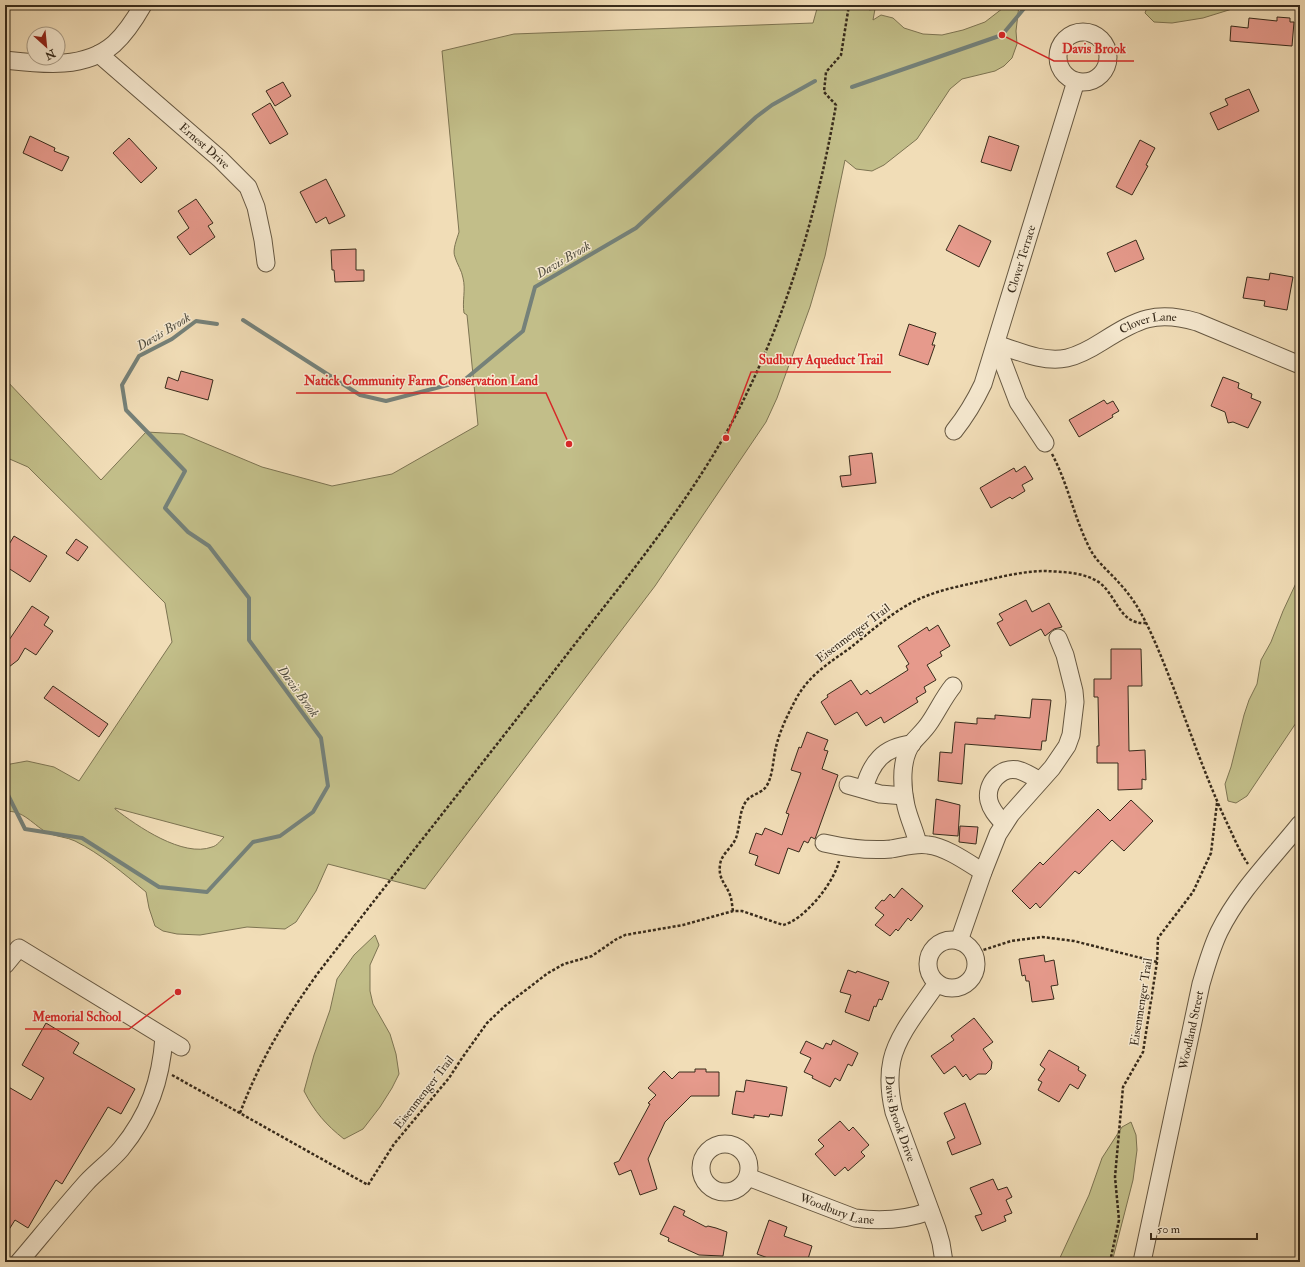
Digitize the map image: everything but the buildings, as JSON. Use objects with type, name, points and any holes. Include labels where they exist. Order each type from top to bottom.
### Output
[{"type":"street","points":[[5,60],[55,64],[80,61],[99,54],[114,44],[130,26],[143,5]]},
{"type":"street","name":"Ernest Drive","points":[[99,54],[220,159],[248,187],[256,207],[266,264]]},
{"type":"street","name":"Clover Terrace","points":[[954,431],[975,401],[983,384],[1076,81]]},
{"type":"street","name":"Clover Lane","points":[[996,344],[1051,359],[1067,358],[1081,354],[1123,328],[1138,321],[1150,317],[1166,316],[1181,317],[1197,322],[1300,364]]},
{"type":"street","points":[[996,344],[1018,402],[1046,442]]},
{"type":"street","points":[[959,941],[998,834],[1004,824],[1061,757],[1067,746],[1075,702],[1074,691],[1062,645],[1058,638]]},
{"type":"street","points":[[918,844],[904,796],[904,761],[906,753],[926,728],[944,697],[953,686]]},
{"type":"street","points":[[864,789],[871,767],[879,758],[896,747],[912,744]]},
{"type":"street","points":[[1004,824],[997,816],[989,801],[991,784],[996,777],[1003,772],[1018,770],[1040,781]]},
{"type":"street","points":[[848,784],[880,794],[904,796]]},
{"type":"street","name":"Woodland Street","points":[[1142,1262],[1201,984],[1218,933],[1226,918],[1246,889],[1300,824]]},
{"type":"street","points":[[824,843],[842,847],[873,850],[891,849],[918,844],[939,847],[983,872]]},
{"type":"street","points":[[951,940],[959,941],[965,944],[974,953],[976,969],[972,978],[957,988],[948,988],[937,983],[928,970],[928,962],[932,951],[937,945],[943,942],[951,940]]},
{"type":"street","points":[[5,965],[19,948],[181,1047]]},
{"type":"street","name":"Davis Brook Drive","points":[[937,983],[898,1044],[892,1060],[890,1096],[894,1112],[941,1243],[944,1262]]},
{"type":"street","points":[[19,1262],[75,1196],[120,1150],[133,1134],[151,1102],[161,1068],[164,1037]]},
{"type":"street","name":"Woodbury Lane","points":[[748,1177],[855,1218],[871,1220],[897,1220],[930,1211]]},
{"type":"path","points":[[240,1113],[266,1054],[297,1002],[609,600],[677,510],[712,458],[741,405],[771,339],[804,245],[826,160],[836,105],[824,92],[826,72],[841,55],[849,5]]},
{"type":"path","points":[[1046,442],[1061,470],[1089,548],[1097,560],[1125,589],[1138,607],[1146,623],[1172,682],[1218,802],[1241,853],[1251,868],[1258,874]]},
{"type":"path","name":"Eisenmenger Trail","points":[[733,911],[730,894],[721,880],[719,872],[720,864],[723,856],[737,837],[744,804],[753,795],[765,788],[769,780],[776,747],[783,724],[796,698],[816,672],[895,613],[912,602],[937,591],[1005,576],[1044,571],[1077,574],[1096,580],[1110,594],[1126,617],[1138,623],[1146,623]]},
{"type":"path","name":"Eisenmenger Trail","points":[[1110,1262],[1119,1220],[1115,1177],[1123,1087],[1143,1052],[1157,962],[1158,938],[1194,892],[1211,853],[1218,802]]},
{"type":"path","name":"Eisenmenger Trail","points":[[161,1068],[368,1186],[394,1144],[449,1078],[487,1023],[505,1006],[548,973],[564,964],[592,956],[625,935],[683,925],[733,911],[742,911],[783,925],[795,920],[805,912],[826,888],[838,866],[842,847]]},
{"type":"path","points":[[974,953],[1011,941],[1042,937],[1067,940],[1157,962]]},
{"type":"shaded area","points":[[818,5],[871,5],[869,10],[875,9],[873,20],[881,15],[893,18],[904,28],[923,34],[942,35],[963,30],[985,22],[1007,5],[1019,5],[1016,31],[1017,44],[1012,58],[1004,66],[995,71],[962,79],[950,89],[917,139],[884,165],[872,171],[856,169],[845,160],[825,256],[810,307],[777,398],[766,422],[655,586],[425,889],[328,864],[316,891],[296,922],[285,929],[247,927],[200,935],[177,934],[163,931],[155,926],[146,892],[103,858],[75,841],[48,833],[23,815],[5,812],[5,765],[27,761],[54,767],[79,781],[172,642],[165,603],[28,467],[5,457],[5,379],[101,480],[146,432],[183,434],[262,467],[332,486],[392,474],[478,425],[467,315],[464,313],[464,282],[454,254],[455,244],[459,232],[442,51],[514,34],[813,23]],"holes":[[[115,808],[224,837],[212,847],[200,849],[188,848],[174,844],[135,824]]]},
{"type":"shaded area","points":[[1148,5],[1245,5],[1203,18],[1172,23],[1154,22],[1145,13]]},
{"type":"shaded area","points":[[1300,556],[1300,717],[1247,796],[1236,803],[1228,801],[1225,784],[1231,767],[1244,715],[1257,684],[1261,660],[1271,642],[1297,581]]},
{"type":"shaded area","points":[[375,935],[379,945],[370,965],[370,991],[373,1004],[390,1034],[396,1054],[399,1074],[380,1107],[363,1129],[344,1139],[321,1117],[304,1091],[314,1055],[330,1010],[337,979],[354,955]]},
{"type":"shaded area","points":[[1131,1122],[1136,1135],[1137,1150],[1133,1180],[1112,1262],[1058,1262],[1089,1195],[1102,1158],[1122,1127]]},
{"type":"waterway","name":"Davis Brook","points":[[852,87],[1002,35],[1027,5]]},
{"type":"waterway","name":"Davis Brook","points":[[243,320],[360,395],[386,401],[463,381],[523,331],[535,287],[636,228],[756,117],[772,105],[815,81]]},
{"type":"waterway","name":"Davis Brook","points":[[5,789],[25,829],[82,838],[159,887],[207,892],[253,842],[280,836],[313,812],[328,786],[321,738],[249,640],[249,598],[209,546],[188,532],[165,508],[185,471],[126,410],[122,385],[139,356],[172,339],[196,321],[217,324]]},
{"type":"place","name":"Davis Brook","points":[[1002,35]]},
{"type":"place","name":"Sudbury Aqueduct Trail","points":[[726,438]]},
{"type":"place","name":"Natick Community Farm Conservation Land","points":[[569,444]]},
{"type":"place","name":"Memorial School","points":[[178,992]]}]
